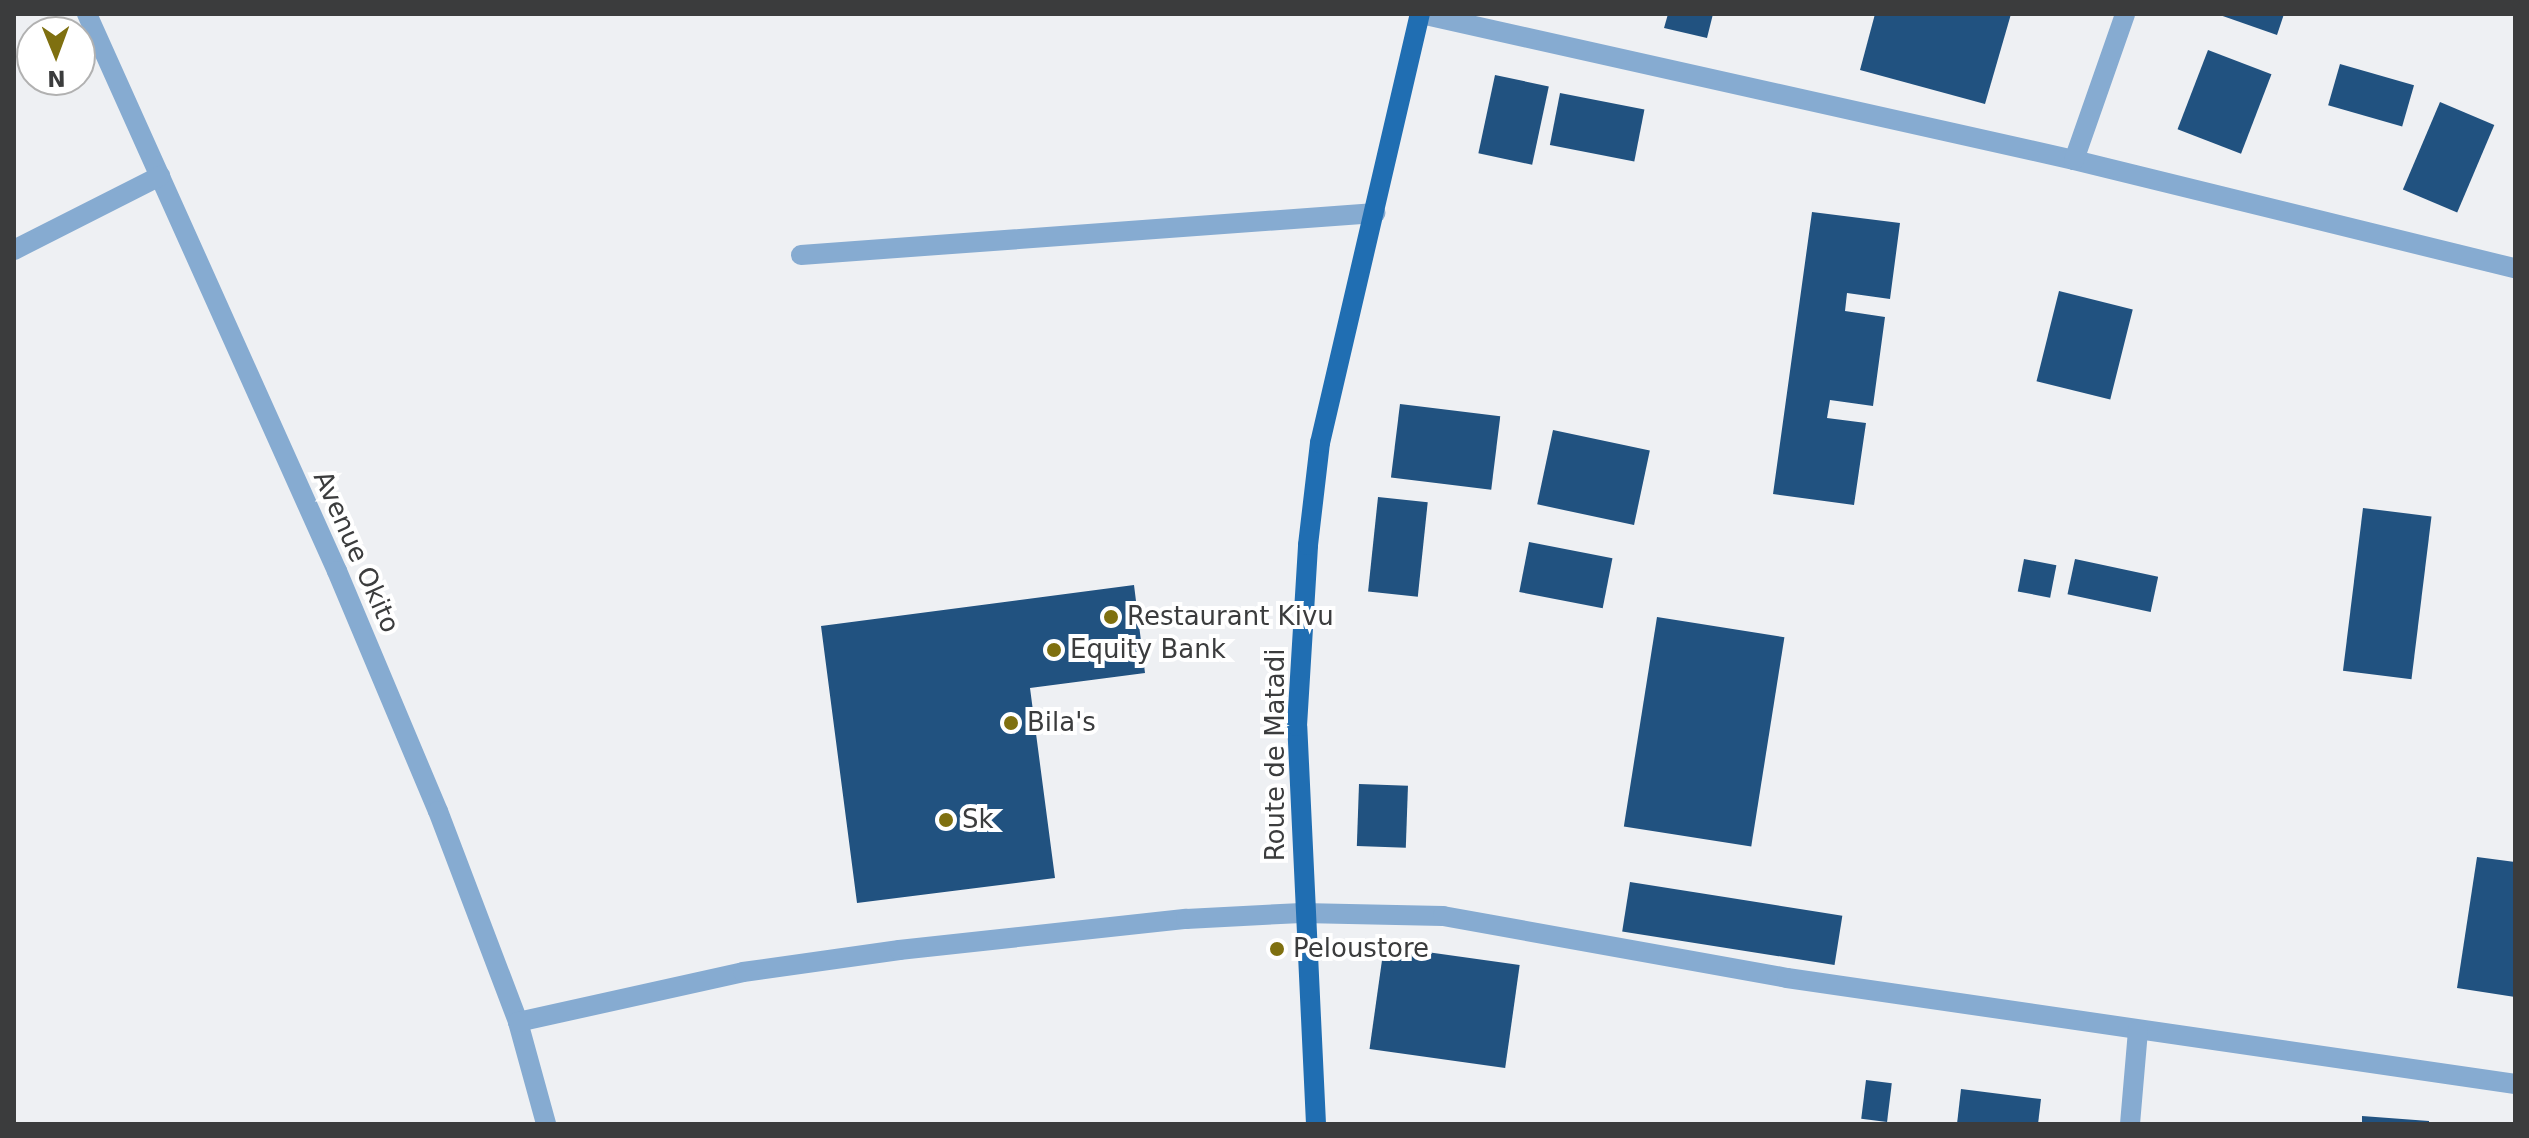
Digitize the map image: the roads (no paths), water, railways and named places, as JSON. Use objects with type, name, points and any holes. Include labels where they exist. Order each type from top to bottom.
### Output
[{"type":"main road","name":"Route de Matadi","points":[[1316,1124],[1302,913],[1297,726],[1308,545],[1320,443],[1420,14]]},
{"type":"street","name":"Avenue Okito","points":[[87,14],[349,599],[518,1022],[546,1124]]},
{"type":"street","points":[[1420,14],[2074,160],[2515,268]]},
{"type":"street","points":[[2074,160],[2125,14]]},
{"type":"street","points":[[14,250],[160,176]]},
{"type":"street","points":[[801,255],[1375,213]]},
{"type":"street","points":[[518,1022],[743,972],[899,950],[1186,919],[1302,913],[1443,916],[1787,978],[2515,1084]]},
{"type":"street","points":[[2130,1124],[2138,1030]]},
{"type":"place","name":"Restaurant Kivu","points":[[1111,617]]},
{"type":"place","name":"Equity Bank","points":[[1054,650]]},
{"type":"place","name":"Bila's","points":[[1011,723]]},
{"type":"place","name":"Sk","points":[[946,820]]},
{"type":"place","name":"Peloustore","points":[[1277,949]]}]
